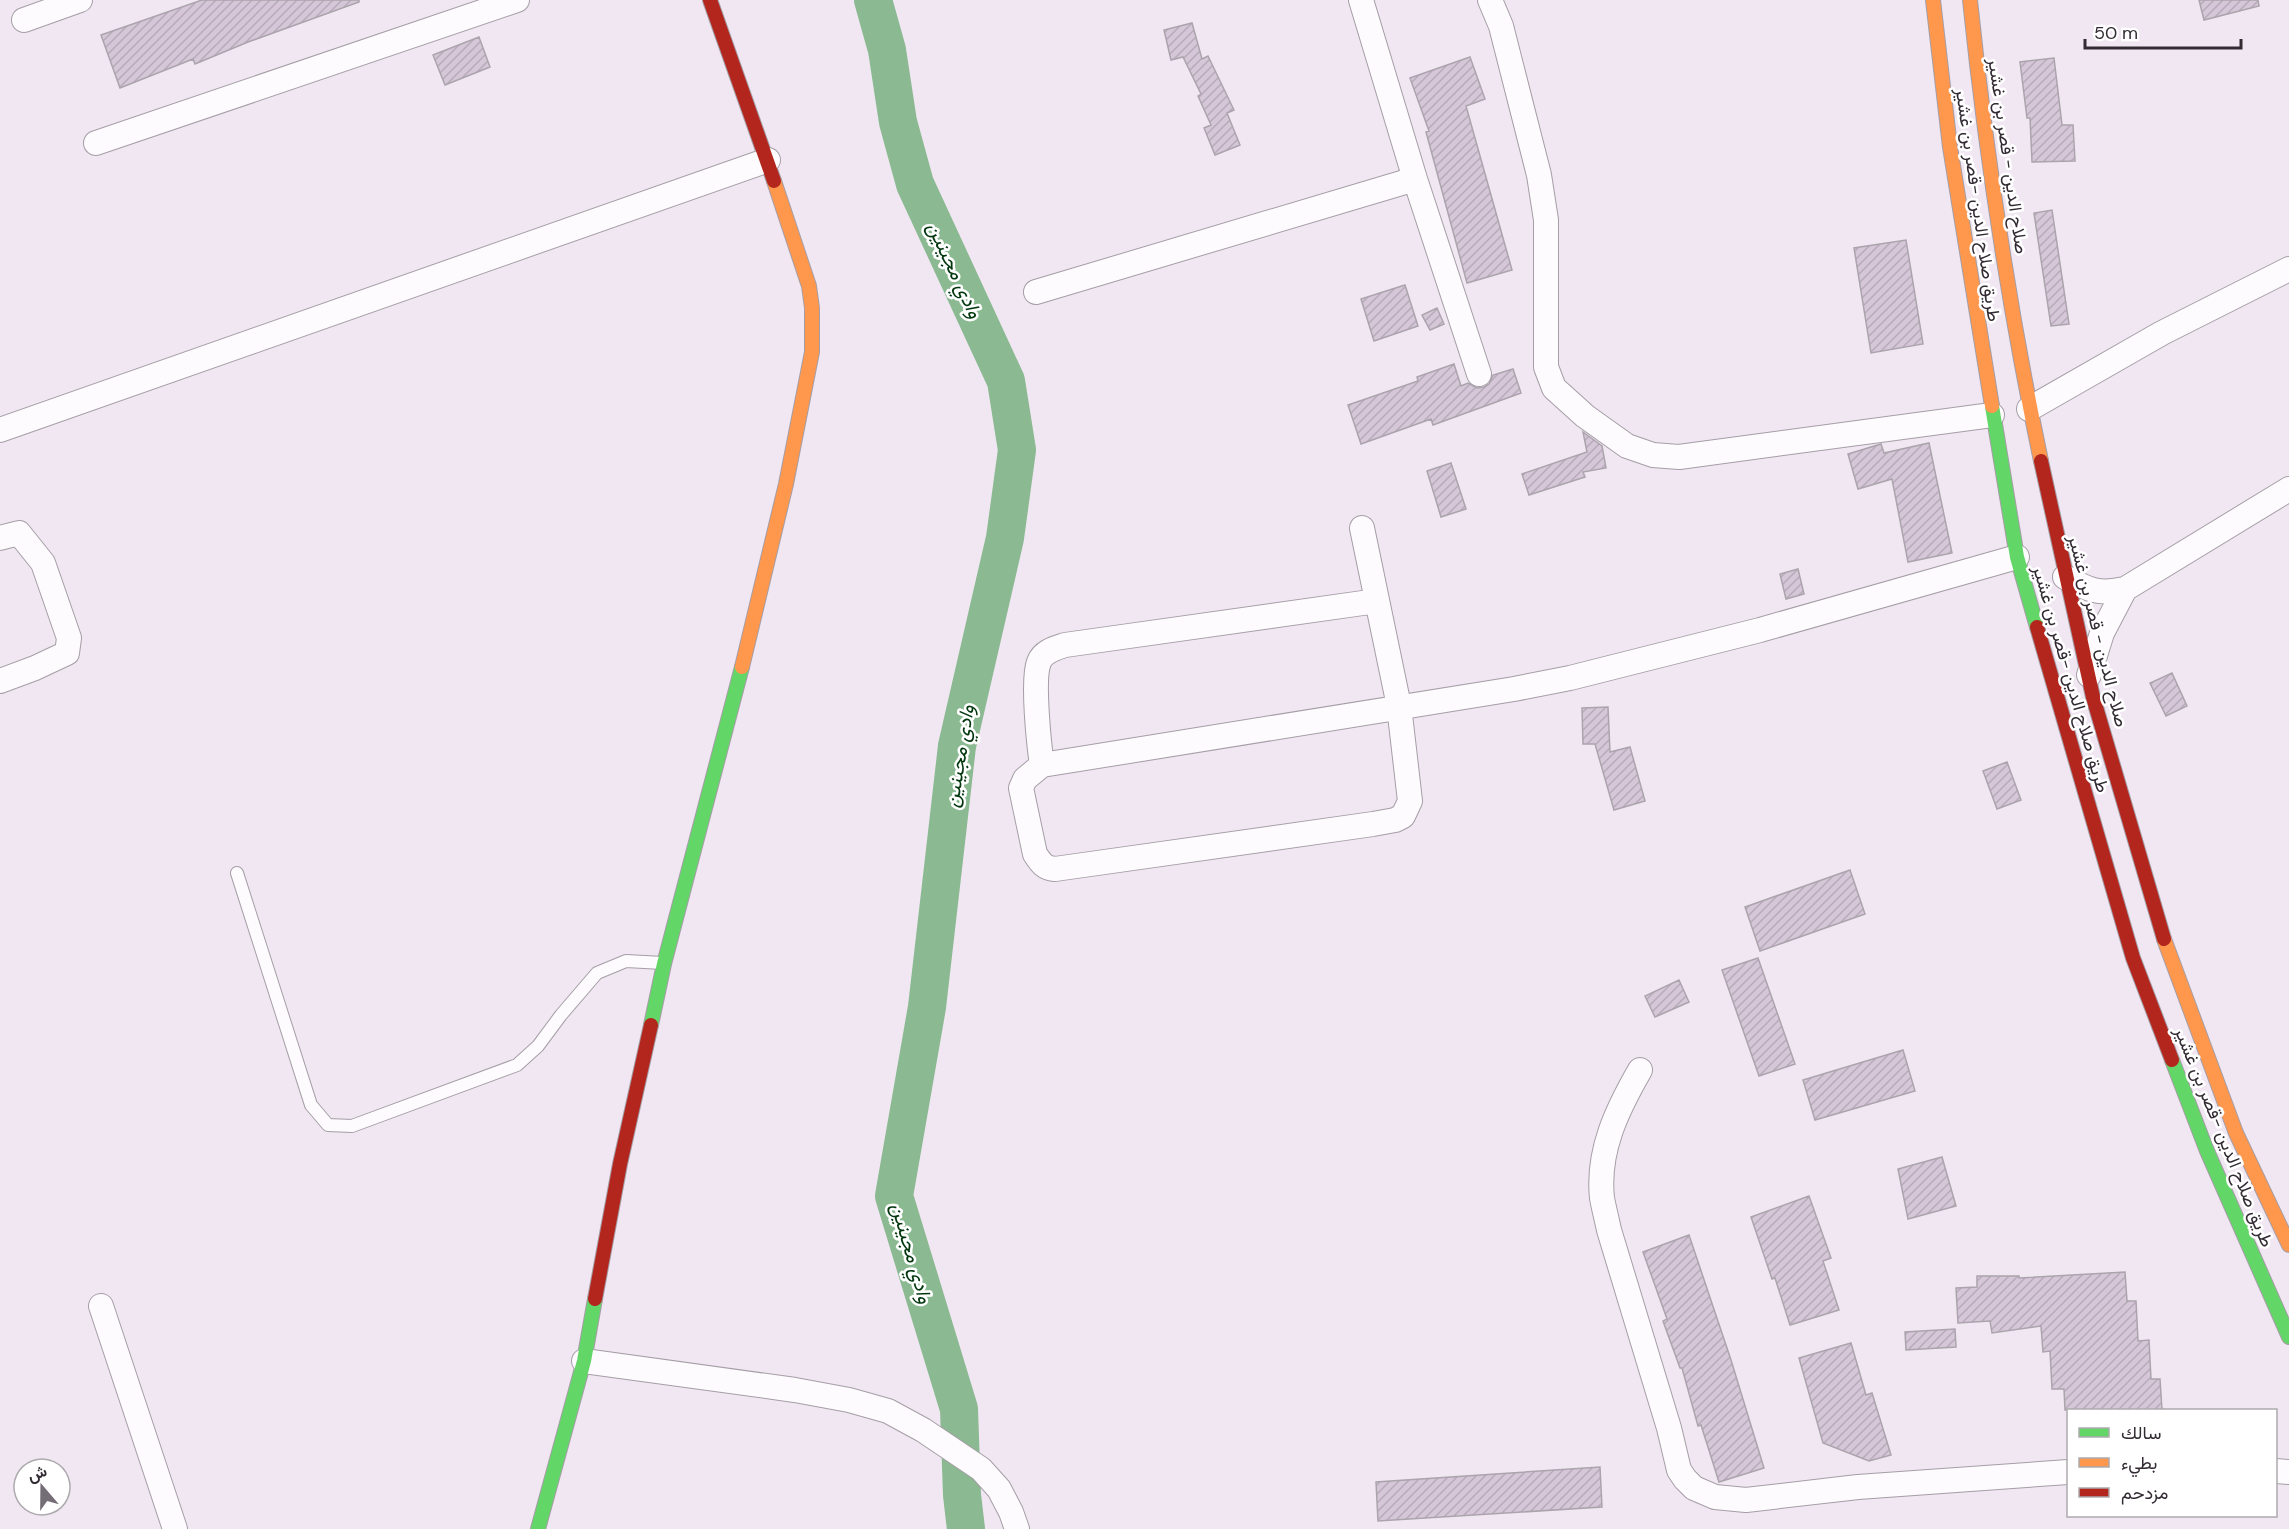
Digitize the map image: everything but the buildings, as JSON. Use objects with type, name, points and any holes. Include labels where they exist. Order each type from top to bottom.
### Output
[{"type":"main road","points":[[538,1529],[584,1361],[620,1164],[664,964],[758,605],[786,484],[812,352],[812,308],[809,286],[768,160],[710,0]]},
{"type":"main road","name":"طريق صلاح الدين -قصر بن غشير","points":[[1933,0],[1950,147],[2017,557],[2133,958],[2207,1151],[2289,1337]]},
{"type":"main road","name":"صلاح الدين - قصر بن غشير","points":[[1970,0],[1983,125],[2021,368],[2088,678],[2168,951],[2236,1133],[2289,1245]]},
{"type":"street","points":[[24,20],[80,0]]},
{"type":"street","points":[[96,143],[517,0]]},
{"type":"street","points":[[1361,0],[1479,374]]},
{"type":"street","points":[[1491,0],[1501,26],[1539,175],[1545,220],[1546,367],[1554,388],[1585,416],[1628,446],[1653,455],[1679,457],[1992,415]]},
{"type":"street","points":[[1,425],[768,160]]},
{"type":"street","points":[[1036,292],[1416,179]]},
{"type":"street","points":[[2029,409],[2162,333],[2289,269]]},
{"type":"street","points":[[2065,577],[2097,592],[2125,590],[2289,489]]},
{"type":"street","points":[[1362,528],[1399,706],[1410,801],[1403,816],[1395,820],[1372,824],[1055,869],[1046,868],[1035,855],[1022,788],[1025,779],[1042,765],[1399,706],[1514,689],[1641,661],[2017,557]]},
{"type":"street","points":[[0,538],[19,533],[43,563],[69,638],[67,653],[0,681]]},
{"type":"street","points":[[2088,678],[2102,633],[2125,590]]},
{"type":"street","points":[[1042,765],[1036,677],[1039,661],[1047,652],[1065,645],[1377,601]]},
{"type":"street","points":[[1640,1070],[1619,1107],[1607,1142],[1601,1172],[1602,1199],[1680,1470],[1694,1488],[1715,1497],[1746,1500],[1858,1487],[2067,1472]]},
{"type":"street","points":[[101,1306],[175,1529]]},
{"type":"street","points":[[584,1361],[756,1384],[849,1400],[888,1411],[923,1430],[981,1469],[999,1489],[1017,1529]]},
{"type":"lane","points":[[237,873],[311,1105],[328,1125],[352,1126],[517,1065],[538,1046],[561,1015],[597,974],[626,961],[664,964]]},
{"type":"waterway","name":"وادي مجينين","points":[[873,0],[887,50],[898,122],[915,184],[1006,381],[1017,450],[1005,538],[957,746],[927,1007],[894,1196],[959,1409],[962,1495],[966,1529]]},
{"type":"traffic: fast","points":[[1992,406],[2017,557],[2037,627]]},
{"type":"traffic: fast","points":[[651,1025],[664,964],[742,667]]},
{"type":"traffic: fast","points":[[2172,1060],[2207,1151],[2289,1337]]},
{"type":"traffic: fast","points":[[538,1529],[584,1361],[595,1299]]},
{"type":"traffic: slow","points":[[1933,0],[1950,147],[1992,406]]},
{"type":"traffic: slow","points":[[1970,0],[1999,232],[2041,461]]},
{"type":"traffic: slow","points":[[742,667],[786,484],[812,352],[812,308],[809,286],[774,181]]},
{"type":"traffic: slow","points":[[2164,939],[2236,1133],[2289,1245]]},
{"type":"traffic: jam","points":[[710,0],[774,181]]},
{"type":"traffic: jam","points":[[2041,461],[2093,697],[2164,939]]},
{"type":"traffic: jam","points":[[2037,627],[2133,958],[2172,1060]]},
{"type":"traffic: jam","points":[[595,1299],[620,1164],[651,1025]]}]
